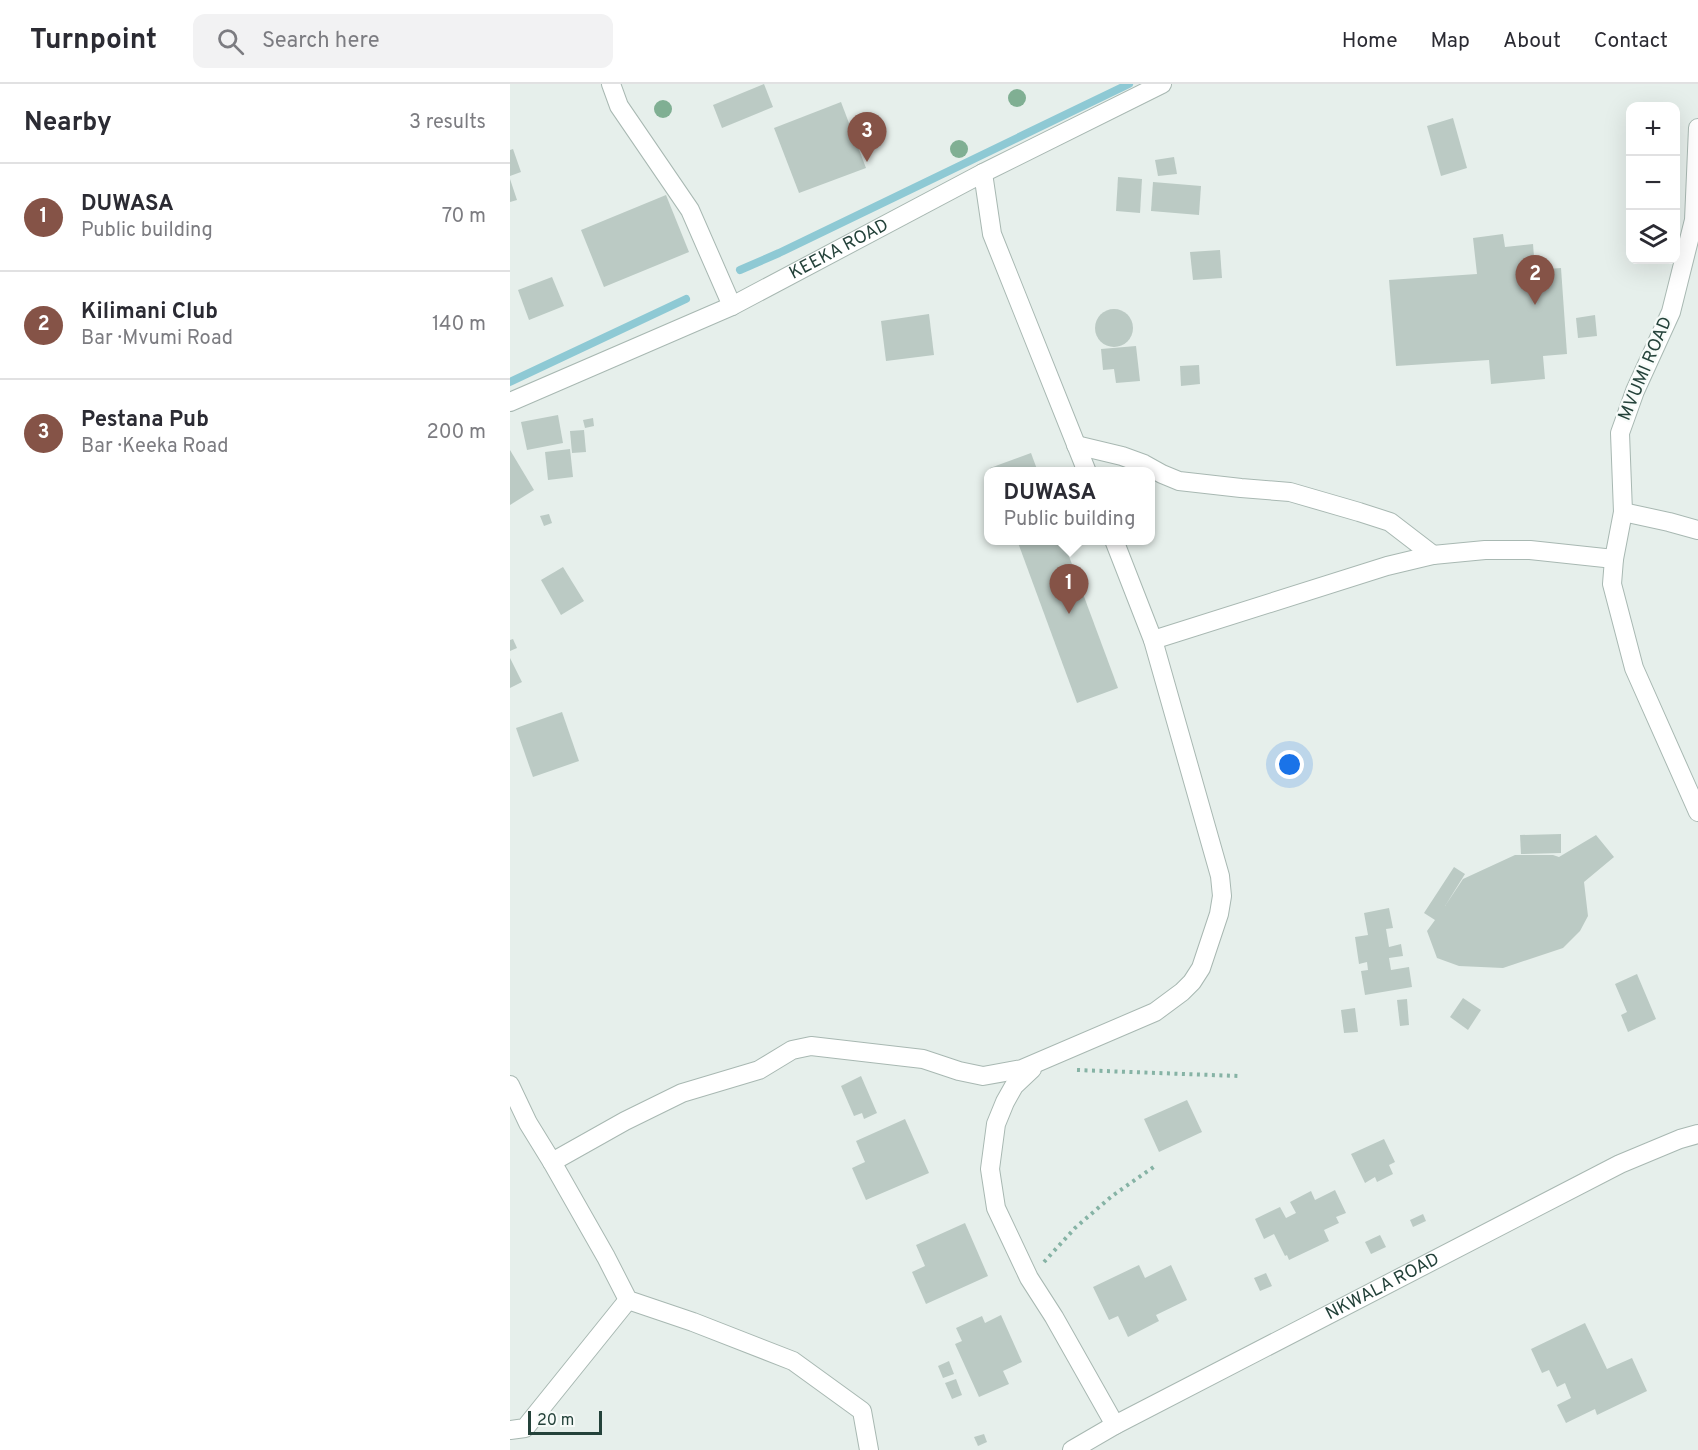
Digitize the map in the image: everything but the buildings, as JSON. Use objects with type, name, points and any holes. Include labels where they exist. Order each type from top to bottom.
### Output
[{"type":"street","points":[[611,84],[619,106],[690,210],[732,306]]},
{"type":"street","name":"KEEKA ROAD","points":[[510,402],[732,306],[983,173],[1162,84]]},
{"type":"street","name":"MVUMI ROAD","points":[[1698,128],[1694,220],[1674,301],[1635,391],[1620,433],[1623,512],[1612,584],[1634,668],[1698,812]]},
{"type":"street","points":[[983,173],[987,213],[992,234],[1084,467]]},
{"type":"street","points":[[1076,445],[1122,456],[1149,467]]},
{"type":"street","points":[[1155,470],[1179,481],[1290,492],[1342,507],[1390,522],[1433,555]]},
{"type":"street","points":[[1623,512],[1698,530]]},
{"type":"street","points":[[552,1162],[625,1121],[682,1093],[759,1070],[792,1050],[811,1046],[923,1059],[982,1076],[1022,1068],[1155,1012],[1192,982],[1201,968],[1219,914],[1222,896],[1220,876],[1153,640],[1116,545]]},
{"type":"street","points":[[1153,640],[1388,566],[1433,555],[1485,550],[1530,550],[1614,559]]},
{"type":"street","points":[[1032,1069],[1014,1086],[996,1124],[990,1169],[996,1208],[1029,1278],[1054,1317],[1115,1425]]},
{"type":"street","points":[[510,1085],[528,1123],[606,1257],[628,1300],[693,1322],[793,1362],[862,1411],[869,1450]]},
{"type":"street","name":"NKWALA ROAD","points":[[1072,1450],[1115,1425],[1620,1164],[1698,1134]]},
{"type":"street","points":[[510,1430],[525,1428],[628,1300]]},
{"type":"path","points":[[1076,1070],[1238,1076]]},
{"type":"path","points":[[1029,1278],[1075,1228],[1112,1196],[1155,1166]]},
{"type":"waterway","points":[[740,270],[1129,84]]},
{"type":"waterway","points":[[510,382],[686,299]]},
{"type":"place","name":"Pestana Pub","points":[[867,162]]},
{"type":"place","name":"Kilimani Club","points":[[1535,305]]},
{"type":"place","name":"DUWASA","points":[[1069,614]]}]
